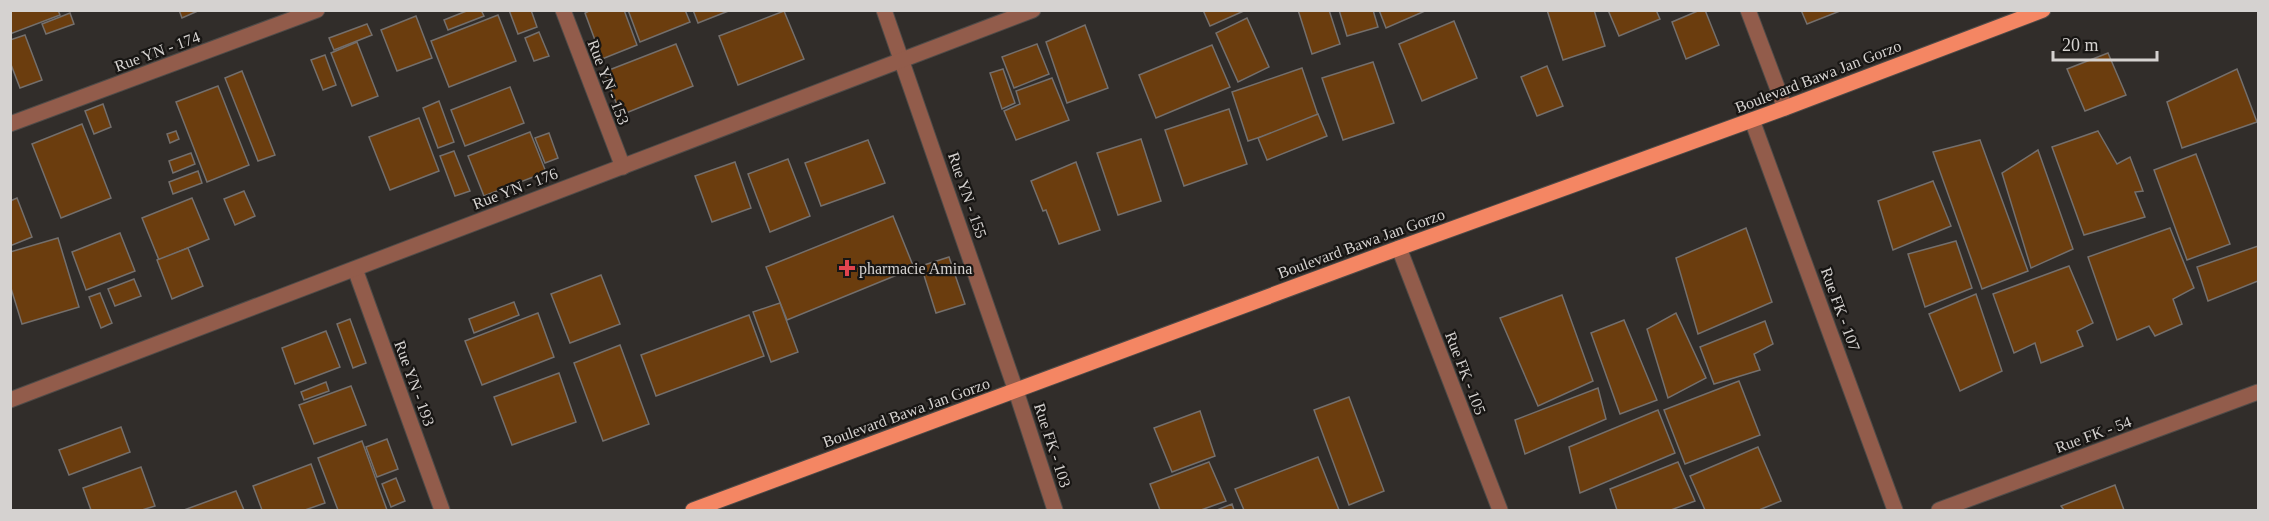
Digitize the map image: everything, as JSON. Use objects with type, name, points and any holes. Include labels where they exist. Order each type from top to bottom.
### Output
[{"type":"main road","name":"Boulevard Bawa Jan Gorzo","points":[[693,510],[1785,108],[2043,10]]},
{"type":"street","name":"Rue YN - 174","points":[[10,124],[317,10]]},
{"type":"street","name":"Rue YN - 153","points":[[563,10],[623,167]]},
{"type":"street","name":"Rue YN - 155","points":[[884,10],[1016,391]]},
{"type":"street","name":"Rue YN - 176","points":[[10,400],[1033,10]]},
{"type":"street","points":[[1748,10],[1785,108]]},
{"type":"street","name":"Rue FK - 107","points":[[1752,120],[1896,510]]},
{"type":"street","name":"Rue FK - 105","points":[[1400,248],[1500,510]]},
{"type":"street","name":"Rue YN - 193","points":[[355,268],[442,510]]},
{"type":"street","name":"Rue FK - 103","points":[[1016,391],[1055,510]]},
{"type":"street","name":"Rue FK - 54","points":[[1939,510],[2259,392]]},
{"type":"building","points":[[10,10],[58,10],[60,15],[10,34]]},
{"type":"building","points":[[179,10],[200,10],[182,18]]},
{"type":"building","points":[[469,10],[481,10],[484,16],[448,30],[444,20]]},
{"type":"building","points":[[509,10],[531,10],[537,27],[518,34]]},
{"type":"building","points":[[591,10],[624,10],[637,45],[602,59],[585,13]]},
{"type":"building","points":[[628,10],[685,10],[690,22],[640,42]]},
{"type":"building","points":[[693,10],[731,10],[698,23]]},
{"type":"building","points":[[1203,10],[1246,10],[1210,26]]},
{"type":"building","points":[[1298,10],[1329,10],[1340,44],[1312,54]]},
{"type":"building","points":[[1339,10],[1373,10],[1378,27],[1347,36]]},
{"type":"building","points":[[1379,10],[1425,10],[1425,11],[1386,28]]},
{"type":"building","points":[[1547,10],[1594,10],[1605,46],[1563,60]]},
{"type":"building","points":[[1608,10],[1656,10],[1660,19],[1619,36]]},
{"type":"building","points":[[1705,10],[1719,45],[1686,59],[1672,22]]},
{"type":"building","points":[[1801,10],[1840,10],[1840,11],[1807,24]]},
{"type":"building","points":[[784,11],[804,59],[738,85],[719,36]]},
{"type":"building","points":[[70,13],[74,24],[46,34],[42,24]]},
{"type":"building","points":[[498,15],[516,61],[449,87],[431,41]]},
{"type":"building","points":[[416,16],[432,58],[397,71],[381,30]]},
{"type":"building","points":[[1247,18],[1269,67],[1238,82],[1216,33]]},
{"type":"building","points":[[1454,21],[1477,78],[1422,101],[1399,44]]},
{"type":"building","points":[[367,24],[372,35],[334,50],[329,38]]},
{"type":"building","points":[[1085,25],[1108,88],[1067,103],[1046,42]]},
{"type":"building","points":[[539,32],[549,56],[534,61],[525,38]]},
{"type":"building","points":[[25,35],[42,80],[20,88],[10,62],[10,40]]},
{"type":"building","points":[[357,42],[378,96],[352,106],[331,53]]},
{"type":"building","points":[[676,44],[693,86],[621,115],[604,72]]},
{"type":"building","points":[[1037,44],[1049,74],[1014,88],[1002,57]]},
{"type":"building","points":[[1212,45],[1230,87],[1156,118],[1139,75]]},
{"type":"building","points":[[2108,53],[2126,95],[2085,111],[2067,69]]},
{"type":"building","points":[[325,55],[336,85],[323,90],[311,60]]},
{"type":"building","points":[[1373,62],[1394,123],[1343,140],[1322,78]]},
{"type":"building","points":[[1547,66],[1563,106],[1537,116],[1521,77]]},
{"type":"building","points":[[1302,68],[1319,118],[1248,141],[1232,92]]},
{"type":"building","points":[[1003,69],[1015,103],[1002,109],[990,73]]},
{"type":"building","points":[[2237,69],[2257,122],[2182,148],[2167,102]]},
{"type":"building","points":[[242,71],[275,155],[258,161],[225,78]]},
{"type":"building","points":[[1052,78],[1069,120],[1016,140],[1004,111],[1020,104],[1016,91]]},
{"type":"building","points":[[218,86],[249,165],[207,182],[176,102]]},
{"type":"building","points":[[510,87],[524,123],[465,146],[451,110]]},
{"type":"building","points":[[439,101],[454,142],[438,148],[423,108]]},
{"type":"building","points":[[103,104],[111,127],[94,134],[85,111]]},
{"type":"building","points":[[1229,109],[1247,164],[1184,186],[1165,130]]},
{"type":"building","points":[[1318,114],[1327,136],[1267,160],[1258,138]]},
{"type":"building","points":[[419,118],[439,171],[390,190],[369,137]]},
{"type":"building","points":[[82,124],[111,198],[61,218],[32,144]]},
{"type":"building","points":[[176,131],[179,139],[170,143],[167,134]]},
{"type":"building","points":[[2098,131],[2117,164],[2130,157],[2143,191],[2135,192],[2145,217],[2084,235],[2052,147]]},
{"type":"building","points":[[530,132],[546,172],[484,196],[468,156]]},
{"type":"building","points":[[549,133],[558,158],[545,163],[535,138]]},
{"type":"building","points":[[1141,139],[1161,201],[1118,215],[1097,153]]},
{"type":"building","points":[[868,140],[885,183],[821,206],[805,163]]},
{"type":"building","points":[[1980,140],[2028,271],[1982,289],[1933,152]]},
{"type":"building","points":[[2038,150],[2073,249],[2031,268],[2002,173]]},
{"type":"building","points":[[454,151],[470,191],[455,196],[440,156]]},
{"type":"building","points":[[191,153],[195,164],[173,173],[169,161]]},
{"type":"building","points":[[2196,154],[2230,244],[2187,260],[2154,170]]},
{"type":"building","points":[[788,159],[810,216],[770,232],[748,174]]},
{"type":"building","points":[[735,162],[751,208],[712,222],[695,176]]},
{"type":"building","points":[[1076,162],[1100,230],[1059,244],[1046,210],[1043,211],[1031,181]]},
{"type":"building","points":[[198,171],[202,183],[173,194],[169,182]]},
{"type":"building","points":[[1933,181],[1951,226],[1893,250],[1878,201]]},
{"type":"building","points":[[244,191],[255,216],[235,225],[224,199]]},
{"type":"building","points":[[17,198],[32,237],[10,246],[10,201]]},
{"type":"building","points":[[192,198],[209,239],[159,260],[142,218]]},
{"type":"building","points":[[893,216],[914,268],[787,320],[766,267]]},
{"type":"building","points":[[1746,228],[1772,302],[1698,334],[1676,258]]},
{"type":"building","points":[[2170,228],[2194,288],[2173,299],[2182,324],[2155,336],[2149,326],[2117,340],[2088,257]]},
{"type":"building","points":[[120,233],[135,271],[86,290],[72,252]]},
{"type":"building","points":[[58,238],[79,307],[22,324],[10,285],[10,252]]},
{"type":"building","points":[[1956,241],[1972,288],[1925,307],[1908,254]]},
{"type":"building","points":[[2258,246],[2258,281],[2208,301],[2197,267]]},
{"type":"building","points":[[188,248],[203,286],[172,299],[157,260]]},
{"type":"building","points":[[949,257],[965,304],[936,313],[921,266]]},
{"type":"building","points":[[2069,266],[2093,323],[2077,331],[2083,346],[2041,363],[2035,343],[2014,353],[1993,294]]},
{"type":"building","points":[[601,275],[620,324],[570,343],[551,294]]},
{"type":"building","points":[[134,279],[141,296],[115,306],[108,289]]},
{"type":"building","points":[[100,293],[112,323],[101,328],[89,297]]},
{"type":"building","points":[[1976,294],[2002,371],[1960,391],[1929,314]]},
{"type":"building","points":[[1562,295],[1593,381],[1538,406],[1500,318]]},
{"type":"building","points":[[514,302],[519,315],[474,333],[469,319]]},
{"type":"building","points":[[780,303],[798,352],[771,362],[753,312]]},
{"type":"building","points":[[538,313],[554,357],[482,385],[465,341]]},
{"type":"building","points":[[1676,313],[1706,378],[1668,398],[1647,329]]},
{"type":"building","points":[[749,315],[764,356],[656,396],[641,355]]},
{"type":"building","points":[[350,319],[366,363],[353,368],[337,324]]},
{"type":"building","points":[[1624,320],[1657,400],[1620,414],[1591,333]]},
{"type":"building","points":[[1765,321],[1773,344],[1754,354],[1760,370],[1714,384],[1700,347]]},
{"type":"building","points":[[326,331],[340,367],[295,384],[282,348]]},
{"type":"building","points":[[620,345],[649,424],[603,441],[574,363]]},
{"type":"building","points":[[559,373],[576,422],[512,445],[494,397]]},
{"type":"building","points":[[1739,381],[1760,435],[1685,464],[1664,410]]},
{"type":"building","points":[[326,382],[329,391],[304,400],[301,392]]},
{"type":"building","points":[[351,386],[366,425],[314,444],[299,405]]},
{"type":"building","points":[[1598,388],[1606,419],[1525,454],[1515,420]]},
{"type":"building","points":[[1349,397],[1384,491],[1349,505],[1314,410]]},
{"type":"building","points":[[1658,410],[1675,453],[1580,493],[1569,447]]},
{"type":"building","points":[[1200,411],[1215,456],[1172,472],[1154,428]]},
{"type":"building","points":[[121,427],[130,452],[69,475],[59,450]]},
{"type":"building","points":[[387,439],[398,469],[377,477],[366,447]]},
{"type":"building","points":[[362,441],[387,510],[338,510],[318,458]]},
{"type":"building","points":[[1758,447],[1781,501],[1759,510],[1705,510],[1690,476]]},
{"type":"building","points":[[1318,457],[1339,510],[1244,510],[1235,489]]},
{"type":"building","points":[[1209,462],[1226,501],[1201,510],[1160,510],[1150,484]]},
{"type":"building","points":[[1678,462],[1695,501],[1671,510],[1617,510],[1610,489]]},
{"type":"building","points":[[311,464],[325,503],[305,510],[262,510],[253,486]]},
{"type":"building","points":[[141,467],[155,506],[142,510],[91,510],[83,488]]},
{"type":"building","points":[[396,478],[405,501],[391,507],[382,484]]},
{"type":"building","points":[[2115,485],[2124,510],[2064,510],[2061,506]]},
{"type":"building","points":[[236,491],[244,510],[184,510]]},
{"type":"building","points":[[1232,504],[1234,510],[1217,510]]},
{"type":"place","name":"pharmacie Amina","points":[[847,268]]}]
